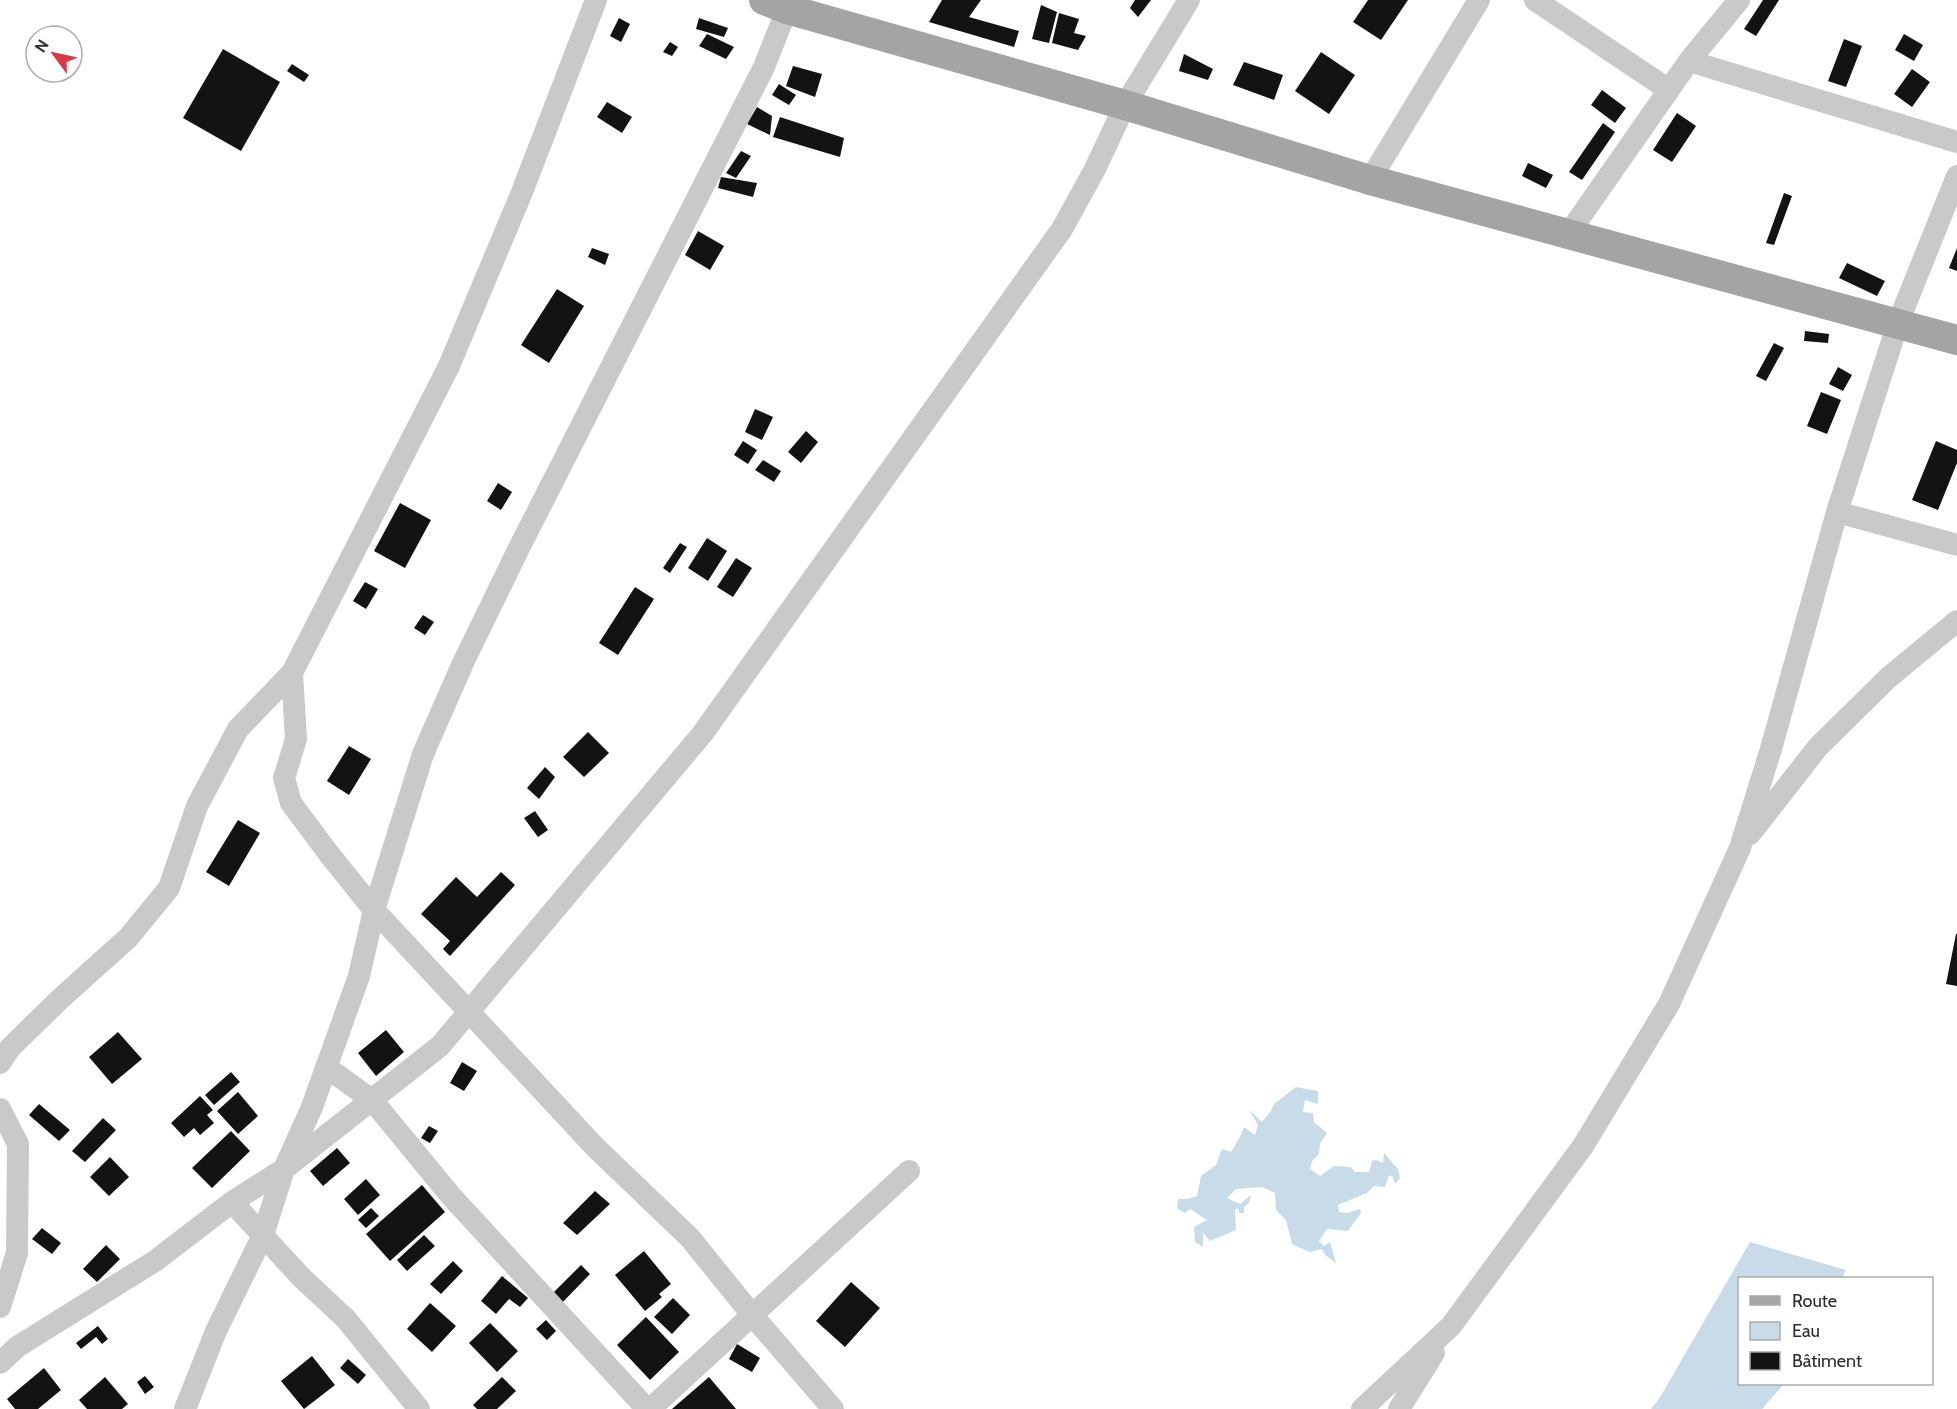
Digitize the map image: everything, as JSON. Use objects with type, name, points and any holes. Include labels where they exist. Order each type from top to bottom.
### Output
[{"type":"main road","points":[[782,3],[1370,180],[1957,340]]},
{"type":"street","points":[[0,1063],[10,1048],[128,938],[169,888],[197,806],[238,729],[292,673],[449,366],[522,192],[596,0]]},
{"type":"street","points":[[0,1363],[17,1347],[155,1261],[232,1202],[284,1169],[440,1046],[703,733],[1062,229],[1095,169],[1125,105],[1189,0]]},
{"type":"street","points":[[1370,180],[1479,0]]},
{"type":"street","points":[[1535,0],[1669,90]]},
{"type":"street","points":[[1569,233],[1689,61],[1739,0]]},
{"type":"street","points":[[185,1409],[216,1331],[263,1235],[284,1169],[312,1107],[359,976],[375,910],[423,754],[463,663],[519,548],[764,67],[782,3]]},
{"type":"street","points":[[1689,61],[1957,142]]},
{"type":"street","points":[[1399,1409],[1451,1326],[1583,1146],[1669,1004],[1740,848],[1771,749],[1837,512],[1898,324],[1957,176]]},
{"type":"street","points":[[1837,512],[1957,545]]},
{"type":"street","points":[[1740,848],[1818,747],[1888,678],[1957,621]]},
{"type":"street","points":[[292,673],[296,739],[284,778],[291,803],[328,854],[375,910],[595,1147],[690,1238],[833,1409]]},
{"type":"street","points":[[326,1067],[372,1100],[452,1196],[649,1409],[909,1171]]},
{"type":"street","points":[[0,1109],[18,1144],[17,1253],[0,1307]]},
{"type":"street","points":[[232,1202],[302,1278],[346,1319],[418,1409]]},
{"type":"street","points":[[1362,1409],[1451,1326]]},
{"type":"water","points":[[1296,1087],[1318,1091],[1318,1104],[1305,1100],[1303,1112],[1313,1113],[1314,1122],[1327,1133],[1310,1169],[1320,1176],[1334,1166],[1351,1167],[1355,1172],[1369,1172],[1372,1161],[1383,1163],[1384,1153],[1398,1169],[1400,1178],[1395,1184],[1393,1177],[1389,1175],[1385,1187],[1374,1186],[1367,1193],[1338,1205],[1339,1212],[1347,1213],[1360,1209],[1361,1213],[1348,1231],[1327,1229],[1319,1241],[1324,1246],[1330,1242],[1336,1263],[1325,1255],[1322,1249],[1310,1252],[1292,1244],[1286,1220],[1276,1210],[1275,1193],[1262,1187],[1236,1189],[1227,1198],[1240,1204],[1251,1195],[1249,1203],[1244,1207],[1244,1213],[1239,1213],[1238,1208],[1235,1210],[1236,1230],[1210,1241],[1203,1233],[1203,1247],[1195,1242],[1194,1227],[1207,1220],[1190,1209],[1185,1213],[1177,1208],[1178,1199],[1197,1196],[1201,1176],[1216,1165],[1222,1149],[1231,1152],[1244,1127],[1255,1135],[1258,1125],[1249,1110],[1262,1122],[1274,1104]]},
{"type":"water","points":[[1750,1242],[1846,1270],[1842,1277],[1738,1277],[1738,1385],[1783,1385],[1762,1409],[1651,1409]]},
{"type":"building","points":[[942,0],[981,0],[969,17],[1019,31],[1014,47],[929,22]]},
{"type":"building","points":[[1135,0],[1151,0],[1138,17],[1130,8]]},
{"type":"building","points":[[1368,0],[1408,0],[1381,40],[1353,22]]},
{"type":"building","points":[[1763,0],[1779,0],[1756,36],[1744,29]]},
{"type":"building","points":[[1041,5],[1057,12],[1049,43],[1032,39]]},
{"type":"building","points":[[1059,13],[1079,19],[1074,33],[1086,36],[1078,50],[1052,43]]},
{"type":"building","points":[[619,18],[630,24],[621,42],[610,36]]},
{"type":"building","points":[[699,18],[728,28],[724,37],[696,29]]},
{"type":"building","points":[[707,34],[734,47],[726,59],[699,46]]},
{"type":"building","points":[[1904,34],[1923,45],[1914,61],[1895,50]]},
{"type":"building","points":[[1844,39],[1862,46],[1846,87],[1828,81]]},
{"type":"building","points":[[670,42],[678,47],[672,56],[663,52]]},
{"type":"building","points":[[223,49],[280,82],[241,151],[183,118]]},
{"type":"building","points":[[1321,52],[1355,75],[1329,114],[1295,91]]},
{"type":"building","points":[[1184,54],[1213,69],[1208,80],[1179,71]]},
{"type":"building","points":[[1244,62],[1283,75],[1274,100],[1233,85]]},
{"type":"building","points":[[292,64],[309,75],[304,82],[287,71]]},
{"type":"building","points":[[793,66],[822,74],[815,97],[786,86]]},
{"type":"building","points":[[1912,69],[1930,82],[1912,107],[1894,94]]},
{"type":"building","points":[[779,84],[796,95],[789,105],[772,95]]},
{"type":"building","points":[[1602,90],[1626,108],[1615,123],[1591,105]]},
{"type":"building","points":[[607,102],[632,117],[622,133],[597,117]]},
{"type":"building","points":[[757,107],[772,116],[770,135],[747,124]]},
{"type":"building","points":[[1677,113],[1696,126],[1672,162],[1653,150]]},
{"type":"building","points":[[780,117],[844,138],[840,157],[773,137]]},
{"type":"building","points":[[1603,123],[1615,132],[1582,180],[1569,172]]},
{"type":"building","points":[[741,151],[751,156],[736,178],[726,173]]},
{"type":"building","points":[[1528,163],[1553,175],[1546,188],[1522,176]]},
{"type":"building","points":[[721,177],[757,183],[753,197],[718,188]]},
{"type":"building","points":[[1784,193],[1792,196],[1774,245],[1766,243]]},
{"type":"building","points":[[698,231],[724,246],[710,270],[685,255]]},
{"type":"building","points":[[592,248],[609,254],[605,265],[588,257]]},
{"type":"building","points":[[1957,248],[1957,271],[1949,268]]},
{"type":"building","points":[[1847,263],[1885,281],[1877,296],[1839,278]]},
{"type":"building","points":[[557,289],[584,306],[549,363],[521,345]]},
{"type":"building","points":[[1805,331],[1829,334],[1828,343],[1804,341]]},
{"type":"building","points":[[1774,343],[1784,348],[1766,381],[1756,376]]},
{"type":"building","points":[[1838,367],[1852,375],[1843,391],[1829,384]]},
{"type":"building","points":[[1821,392],[1841,400],[1827,434],[1807,426]]},
{"type":"building","points":[[755,409],[773,417],[762,440],[745,432]]},
{"type":"building","points":[[806,431],[818,442],[801,463],[788,452]]},
{"type":"building","points":[[743,441],[757,450],[748,464],[734,455]]},
{"type":"building","points":[[1936,441],[1957,450],[1957,463],[1938,510],[1912,500]]},
{"type":"building","points":[[763,460],[781,471],[774,482],[755,470]]},
{"type":"building","points":[[498,483],[512,492],[501,510],[487,501]]},
{"type":"building","points":[[400,503],[431,520],[405,568],[374,551]]},
{"type":"building","points":[[707,538],[727,551],[708,581],[688,568]]},
{"type":"building","points":[[680,543],[687,547],[670,573],[663,568]]},
{"type":"building","points":[[736,558],[752,568],[733,597],[717,587]]},
{"type":"building","points":[[365,582],[378,589],[366,609],[353,601]]},
{"type":"building","points":[[635,587],[654,599],[618,655],[599,643]]},
{"type":"building","points":[[423,615],[434,622],[425,635],[414,628]]},
{"type":"building","points":[[588,732],[609,753],[584,777],[563,757]]},
{"type":"building","points":[[349,746],[371,759],[349,795],[327,781]]},
{"type":"building","points":[[545,767],[555,777],[539,799],[527,788]]},
{"type":"building","points":[[535,811],[548,830],[538,837],[524,818]]},
{"type":"building","points":[[238,820],[260,833],[229,886],[206,872]]},
{"type":"building","points":[[501,872],[515,885],[450,956],[443,949],[450,941],[421,914],[456,877],[477,897]]},
{"type":"building","points":[[1957,934],[1957,986],[1946,984]]},
{"type":"building","points":[[386,1030],[404,1052],[376,1076],[358,1053]]},
{"type":"building","points":[[118,1032],[142,1059],[112,1084],[89,1057]]},
{"type":"building","points":[[462,1062],[477,1071],[464,1091],[450,1083]]},
{"type":"building","points":[[231,1072],[240,1082],[214,1105],[205,1095]]},
{"type":"building","points":[[238,1092],[258,1116],[238,1134],[217,1111]]},
{"type":"building","points":[[200,1096],[213,1110],[207,1115],[214,1123],[200,1135],[194,1128],[184,1137],[171,1123]]},
{"type":"building","points":[[39,1104],[70,1130],[59,1141],[29,1115]]},
{"type":"building","points":[[103,1118],[116,1130],[85,1162],[72,1151]]},
{"type":"building","points":[[429,1126],[438,1131],[430,1143],[421,1138]]},
{"type":"building","points":[[231,1131],[250,1151],[212,1188],[192,1168]]},
{"type":"building","points":[[337,1148],[350,1163],[323,1186],[310,1171]]},
{"type":"building","points":[[110,1157],[129,1177],[109,1196],[90,1177]]},
{"type":"building","points":[[366,1179],[380,1195],[358,1215],[344,1199]]},
{"type":"building","points":[[422,1185],[445,1212],[390,1261],[366,1234]]},
{"type":"building","points":[[595,1191],[610,1204],[577,1235],[563,1223]]},
{"type":"building","points":[[371,1208],[379,1216],[366,1228],[358,1220]]},
{"type":"building","points":[[42,1228],[61,1243],[52,1254],[32,1239]]},
{"type":"building","points":[[424,1235],[435,1246],[407,1271],[397,1260]]},
{"type":"building","points":[[106,1245],[120,1259],[97,1282],[83,1269]]},
{"type":"building","points":[[644,1251],[671,1284],[659,1294],[662,1297],[645,1311],[615,1275]]},
{"type":"building","points":[[453,1261],[463,1271],[441,1294],[430,1284]]},
{"type":"building","points":[[581,1265],[590,1274],[557,1308],[547,1299]]},
{"type":"building","points":[[502,1276],[528,1298],[520,1307],[509,1299],[496,1314],[481,1301]]},
{"type":"building","points":[[851,1282],[880,1308],[845,1347],[816,1321]]},
{"type":"building","points":[[673,1298],[690,1315],[672,1334],[654,1317]]},
{"type":"building","points":[[430,1303],[456,1326],[432,1352],[407,1329]]},
{"type":"building","points":[[646,1317],[679,1352],[650,1380],[617,1345]]},
{"type":"building","points":[[546,1320],[556,1331],[547,1340],[536,1329]]},
{"type":"building","points":[[490,1323],[518,1351],[497,1372],[469,1343]]},
{"type":"building","points":[[98,1326],[108,1339],[102,1344],[96,1337],[81,1349],[76,1343]]},
{"type":"building","points":[[737,1344],[760,1358],[752,1372],[729,1359]]},
{"type":"building","points":[[312,1356],[335,1385],[304,1409],[281,1381]]},
{"type":"building","points":[[348,1359],[366,1375],[358,1384],[340,1368]]},
{"type":"building","points":[[44,1368],[61,1390],[38,1409],[15,1409],[7,1399]]},
{"type":"building","points":[[145,1376],[154,1387],[145,1394],[137,1382]]},
{"type":"building","points":[[105,1377],[128,1404],[122,1409],[87,1409],[79,1400]]},
{"type":"building","points":[[502,1377],[516,1391],[497,1409],[477,1409],[473,1405]]},
{"type":"building","points":[[709,1377],[736,1409],[672,1409]]}]
